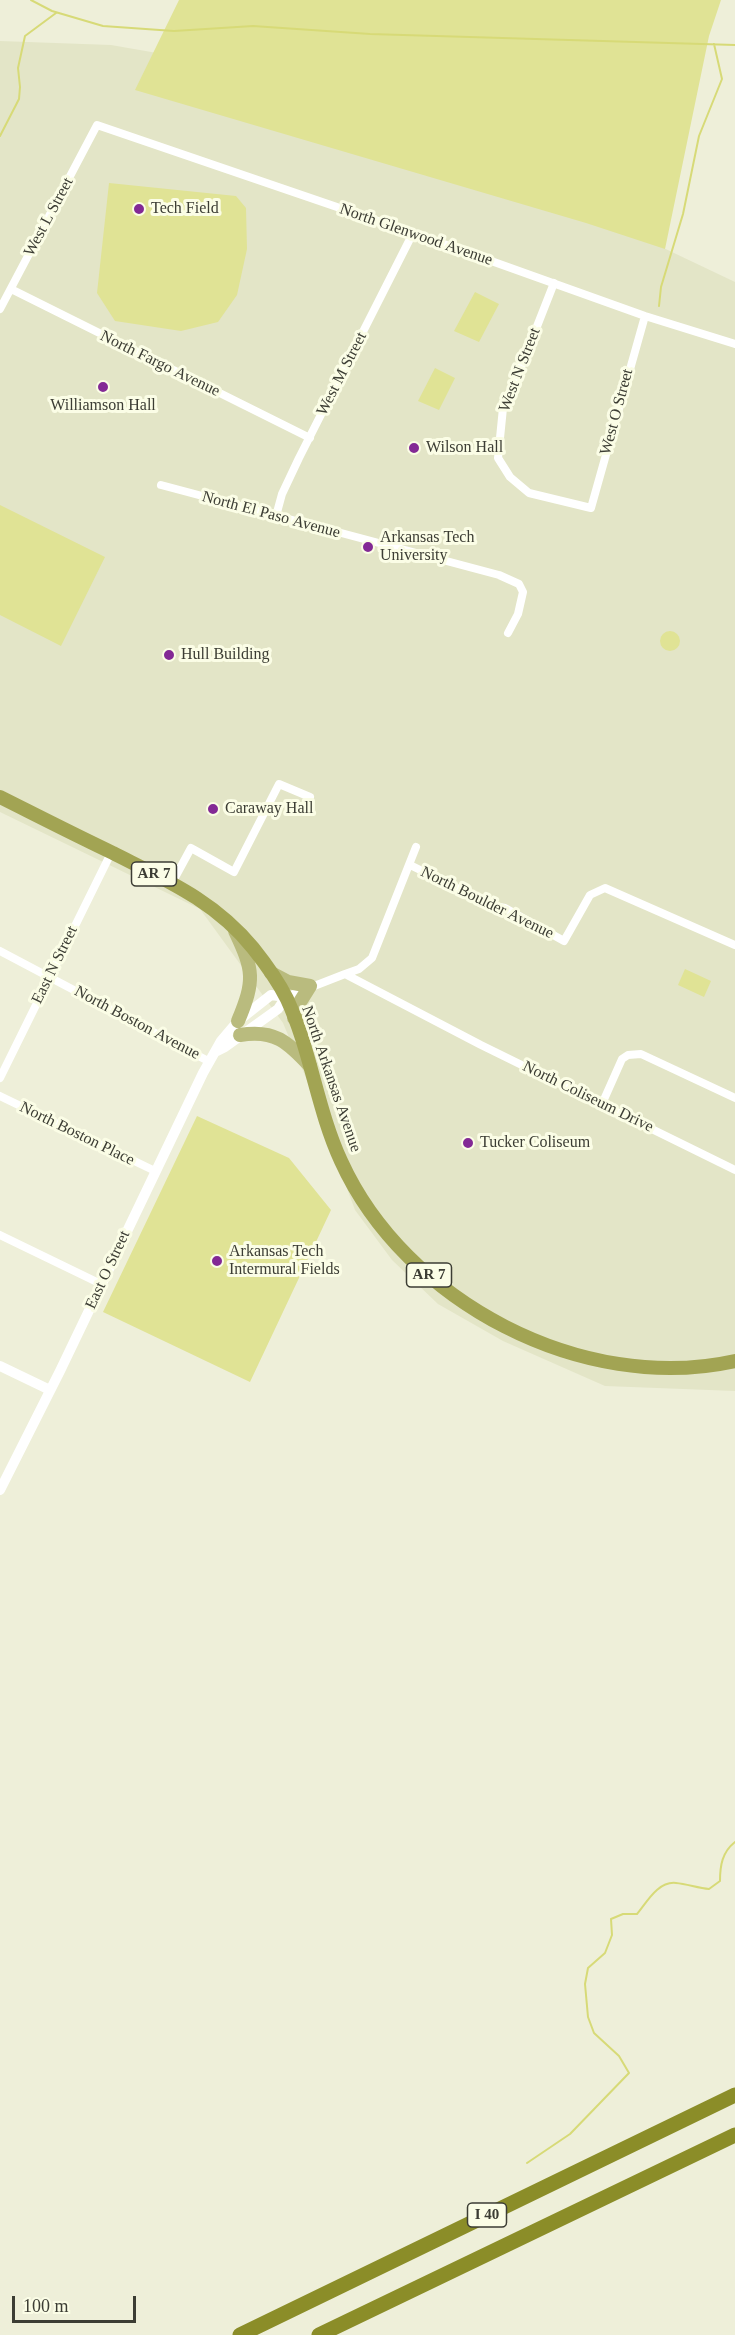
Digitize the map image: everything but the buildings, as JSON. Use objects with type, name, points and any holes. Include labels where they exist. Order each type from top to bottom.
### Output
[{"type":"highway","name":"North Arkansas Avenue","points":[[0,797],[201,899],[233,926],[254,949],[286,997],[333,1142],[342,1164],[367,1206],[397,1244],[432,1278],[470,1308],[515,1333],[563,1351],[613,1364],[665,1368],[718,1365],[735,1361]]},
{"type":"highway","name":"I 40","points":[[240,2335],[735,2095]]},
{"type":"highway","name":"I 40","points":[[319,2335],[735,2135]]},
{"type":"main road","points":[[233,926],[247,955],[251,976],[249,995],[238,1021]]},
{"type":"main road","points":[[271,973],[288,982],[310,986],[294,1018]]},
{"type":"main road","points":[[240,1035],[262,1033],[280,1038],[310,1066]]},
{"type":"street","name":"North Glenwood Avenue","points":[[97,125],[413,233],[645,316],[735,344]]},
{"type":"street","name":"West L Street","points":[[0,309],[97,125]]},
{"type":"street","name":"West M Street","points":[[276,516],[282,494],[413,233]]},
{"type":"street","name":"West N Street","points":[[554,283],[503,408],[498,458],[510,477],[529,493],[591,508]]},
{"type":"street","name":"North Fargo Avenue","points":[[10,289],[310,438]]},
{"type":"street","name":"West O Street","points":[[591,508],[645,316]]},
{"type":"street","name":"North El Paso Avenue","points":[[161,485],[499,575],[519,584],[523,591],[518,614],[508,633]]},
{"type":"street","points":[[172,883],[191,848],[234,872],[279,784],[310,797]]},
{"type":"street","points":[[286,997],[359,969],[372,958],[416,847]]},
{"type":"street","name":"East N Street","points":[[0,1078],[111,853]]},
{"type":"street","name":"North Boulder Avenue","points":[[410,866],[494,906],[505,908],[564,941],[590,895],[605,888],[735,945]]},
{"type":"street","name":"North Boston Avenue","points":[[0,951],[210,1062]]},
{"type":"street","name":"North Coliseum Drive","points":[[345,974],[735,1170]]},
{"type":"street","name":"East O Street","points":[[0,1490],[51,1390],[155,1171],[221,1041],[238,1021],[271,995],[286,997],[278,1009],[217,1051]]},
{"type":"street","points":[[602,1104],[622,1059],[628,1055],[641,1054],[735,1098]]},
{"type":"street","name":"North Boston Place","points":[[0,1096],[155,1171]]},
{"type":"street","points":[[0,1234],[101,1284]]},
{"type":"street","points":[[0,1366],[51,1390]]},
{"type":"shaded area","name":"Arkansas Tech University","points":[[0,41],[111,45],[157,53],[632,233],[735,282],[735,1391],[605,1386],[503,1341],[438,1304],[392,1260],[355,1210],[283,1023],[200,909],[0,812]]},
{"type":"green space","points":[[179,0],[721,0],[709,36],[665,249],[586,223],[135,90]]},
{"type":"green space","points":[[109,183],[236,196],[246,208],[247,249],[237,295],[218,322],[181,331],[115,321],[97,293]]},
{"type":"green space","points":[[475,292],[499,304],[479,342],[454,331]]},
{"type":"green space","points":[[435,368],[455,378],[439,410],[418,401]]},
{"type":"green space","points":[[0,505],[105,557],[61,646],[0,615]]},
{"type":"green space","points":[[670,631],[677,634],[680,641],[677,648],[670,651],[663,648],[660,641],[663,634]]},
{"type":"green space","points":[[685,969],[711,981],[704,997],[678,985]]},
{"type":"green space","name":"Arkansas Tech Intermural Fields","points":[[197,1116],[289,1158],[331,1210],[250,1382],[103,1312]]},
{"type":"waterway","points":[[31,0],[52,11],[103,26],[174,31],[253,26],[370,34],[735,45]]},
{"type":"waterway","points":[[0,136],[19,99],[18,68],[25,36],[56,13]]},
{"type":"waterway","points":[[659,306],[661,287],[683,214],[699,136],[722,79],[714,44]]},
{"type":"waterway","points":[[527,2163],[570,2134],[629,2073],[619,2056],[594,2033],[588,2017],[585,1984],[588,1968],[605,1953],[612,1935],[611,1919],[623,1914],[637,1914],[658,1889],[670,1883],[709,1889],[720,1881],[723,1860],[727,1850],[735,1842]]},
{"type":"place","name":"Tech Field","points":[[139,209]]},
{"type":"place","name":"Williamson Hall","points":[[103,387]]},
{"type":"place","name":"Wilson Hall","points":[[414,448]]},
{"type":"place","name":"Arkansas Tech University","points":[[368,547]]},
{"type":"place","name":"Hull Building","points":[[169,655]]},
{"type":"place","name":"Caraway Hall","points":[[213,809]]},
{"type":"place","name":"Tucker Coliseum","points":[[468,1143]]},
{"type":"place","name":"Arkansas Tech Intermural Fields","points":[[217,1261]]}]
